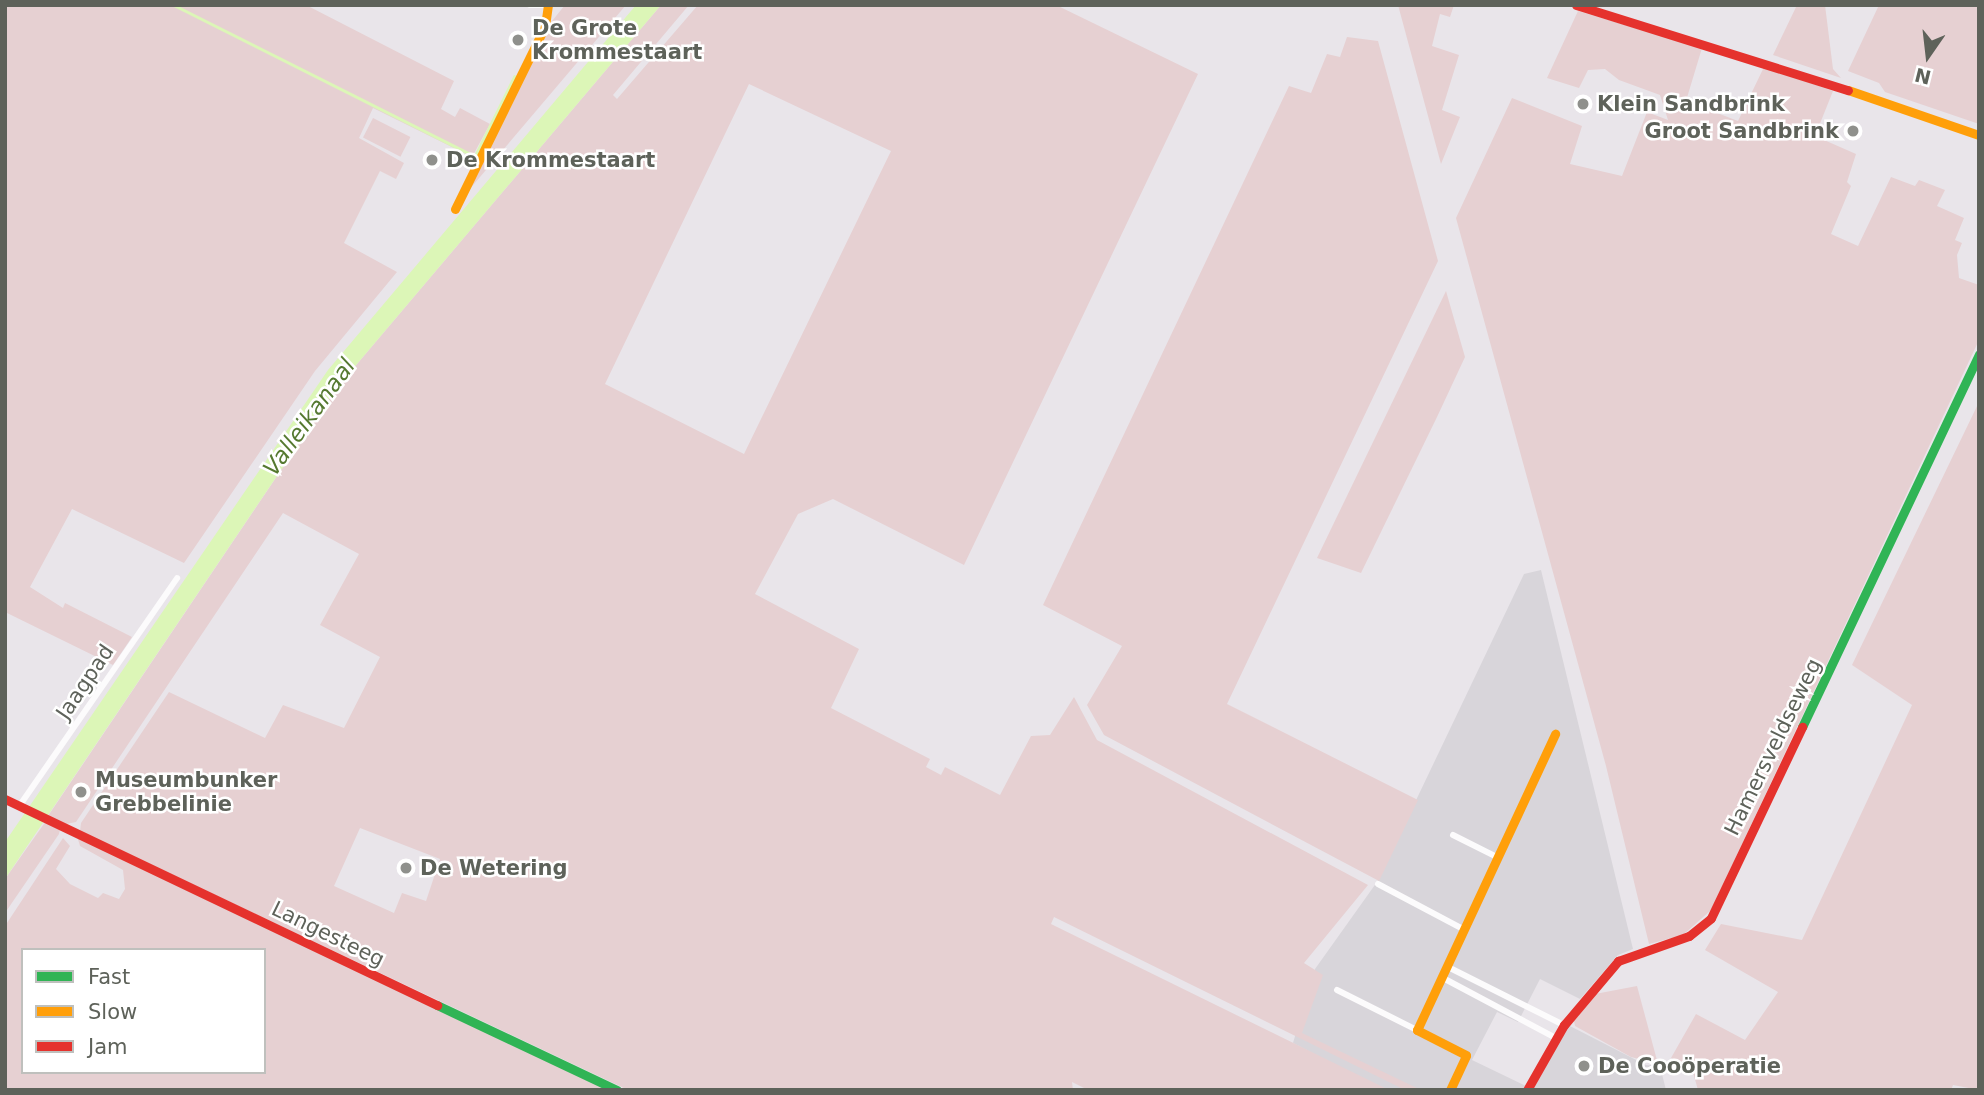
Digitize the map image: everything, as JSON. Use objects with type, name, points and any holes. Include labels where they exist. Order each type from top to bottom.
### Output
[{"type":"street","points":[[457,206],[545,26],[546,5],[530,5]]},
{"type":"street","points":[[1576,5],[1782,68],[1979,135]]},
{"type":"street","name":"Hamersveldseweg","points":[[1527,1090],[1564,1026],[1624,956],[1689,936],[1711,918],[1979,354]]},
{"type":"street","name":"Jaagpad","points":[[22,807],[177,578]]},
{"type":"street","points":[[1417,1030],[1555,734]]},
{"type":"street","name":"Langesteeg","points":[[5,799],[617,1090]]},
{"type":"street","points":[[1453,835],[1499,858]]},
{"type":"street","points":[[1378,884],[1465,930]]},
{"type":"street","points":[[1448,967],[1564,1026]]},
{"type":"street","points":[[1443,978],[1556,1038]]},
{"type":"street","points":[[1337,990],[1466,1055],[1450,1090]]},
{"type":"shaded area","points":[[5,5],[306,5],[454,81],[441,109],[455,117],[460,108],[490,124],[472,157],[373,108],[359,138],[404,163],[396,179],[380,171],[344,243],[397,272],[315,371],[184,563],[72,509],[30,587],[63,608],[65,603],[132,637],[113,665],[5,612]]},
{"type":"shaded area","points":[[565,5],[626,5],[463,197],[548,26]]},
{"type":"shaded area","points":[[661,5],[689,5],[613,95],[617,99],[698,5],[1056,5],[1198,74],[964,565],[833,499],[798,514],[755,594],[859,649],[831,708],[930,759],[926,767],[941,775],[945,767],[1000,795],[1031,736],[1050,735],[1074,697],[1097,740],[1368,885],[1304,963],[1323,975],[1302,1033],[1421,1090],[1405,1090],[1054,917],[1051,924],[1389,1090],[1088,1090],[1072,1082],[1073,1090],[628,1090],[80,831],[81,823],[169,692],[265,738],[283,705],[344,728],[380,657],[320,625],[359,554],[283,513],[76,822],[66,824],[48,816],[335,390]],"holes":[[[749,84],[891,151],[744,454],[605,384]],[[360,828],[440,859],[426,901],[402,893],[394,913],[334,886]]]},
{"type":"shaded area","points":[[1398,5],[1454,5],[1450,17],[1440,14],[1432,46],[1459,55],[1442,110],[1460,117],[1441,164]]},
{"type":"shaded area","points":[[1797,5],[1825,5],[1833,69],[1841,78],[1773,55]]},
{"type":"shaded area","points":[[1879,5],[1979,5],[1979,124],[1885,92],[1879,83],[1848,71]]},
{"type":"shaded area","points":[[1578,11],[1702,48],[1686,101],[1738,121],[1764,67],[1833,91],[1815,136],[1856,154],[1847,182],[1851,186],[1831,234],[1858,246],[1891,177],[1915,186],[1919,180],[1945,190],[1937,206],[1964,218],[1955,240],[1962,243],[1957,255],[1959,278],[1979,285],[1979,340],[1711,910],[1683,935],[1649,944],[1606,766],[1456,218],[1512,98],[1582,126],[1570,164],[1622,176],[1647,112],[1668,120],[1660,95],[1619,80],[1605,69],[1588,70],[1579,88],[1547,78]]},
{"type":"shaded area","points":[[1347,37],[1378,41],[1438,261],[1227,704],[1418,800],[1379,881],[1104,735],[1087,705],[1122,646],[1043,605],[1289,86],[1311,93],[1327,54],[1340,57]]},
{"type":"shaded area","points":[[373,118],[410,137],[400,157],[363,138]]},
{"type":"shaded area","points":[[1446,291],[1465,357],[1437,417],[1361,573],[1317,558]]},
{"type":"shaded area","points":[[1979,402],[1979,1090],[1953,1085],[1951,1090],[1698,1090],[1692,1069],[1671,1058],[1696,1014],[1745,1040],[1778,992],[1705,950],[1721,924],[1802,940],[1912,705],[1852,665]]},
{"type":"shaded area","points":[[1541,570],[1633,949],[1618,955],[1580,999],[1540,979],[1518,1022],[1497,1012],[1472,1060],[1526,1086],[1568,1025],[1646,1065],[1660,1066],[1666,1090],[1384,1090],[1293,1043],[1315,969],[1377,882],[1524,574]]},
{"type":"shaded area","points":[[46,821],[60,829],[59,834],[5,913],[5,879]]},
{"type":"shaded area","points":[[77,836],[609,1090],[5,1090],[5,926],[63,838],[70,846],[56,869],[70,884],[98,898],[103,893],[119,899],[125,889],[123,870],[80,846]]},
{"type":"shaded area","points":[[1637,986],[1658,1064],[1631,1057],[1575,1026],[1574,1021],[1595,994]]},
{"type":"water","name":"Valleikanaal","points":[[636,5],[661,5],[335,390],[5,879],[5,842],[328,370]]},
{"type":"waterway","points":[[174,5],[474,156]]},
{"type":"waterway","points":[[473,160],[514,77]]},
{"type":"traffic: fast","points":[[1802,727],[1979,354]]},
{"type":"traffic: fast","points":[[437,1005],[617,1090]]},
{"type":"traffic: slow","points":[[455,209],[545,26],[548,5]]},
{"type":"traffic: slow","points":[[1848,90],[1979,135]]},
{"type":"traffic: slow","points":[[1450,1090],[1466,1055],[1417,1030],[1555,734]]},
{"type":"traffic: jam","points":[[1576,5],[1848,90]]},
{"type":"traffic: jam","points":[[1527,1090],[1564,1025],[1618,961],[1689,936],[1711,918],[1802,727]]},
{"type":"traffic: jam","points":[[5,799],[437,1005]]},
{"type":"place","name":"De Grote Krommestaart","points":[[518,40]]},
{"type":"place","name":"Klein Sandbrink","points":[[1583,104]]},
{"type":"place","name":"Groot Sandbrink","points":[[1853,131]]},
{"type":"place","name":"De Krommestaart","points":[[432,160]]},
{"type":"place","name":"Museumbunker Grebbelinie","points":[[81,792]]},
{"type":"place","name":"De Wetering","points":[[406,868]]},
{"type":"place","name":"De Cooöperatie","points":[[1584,1066]]}]
